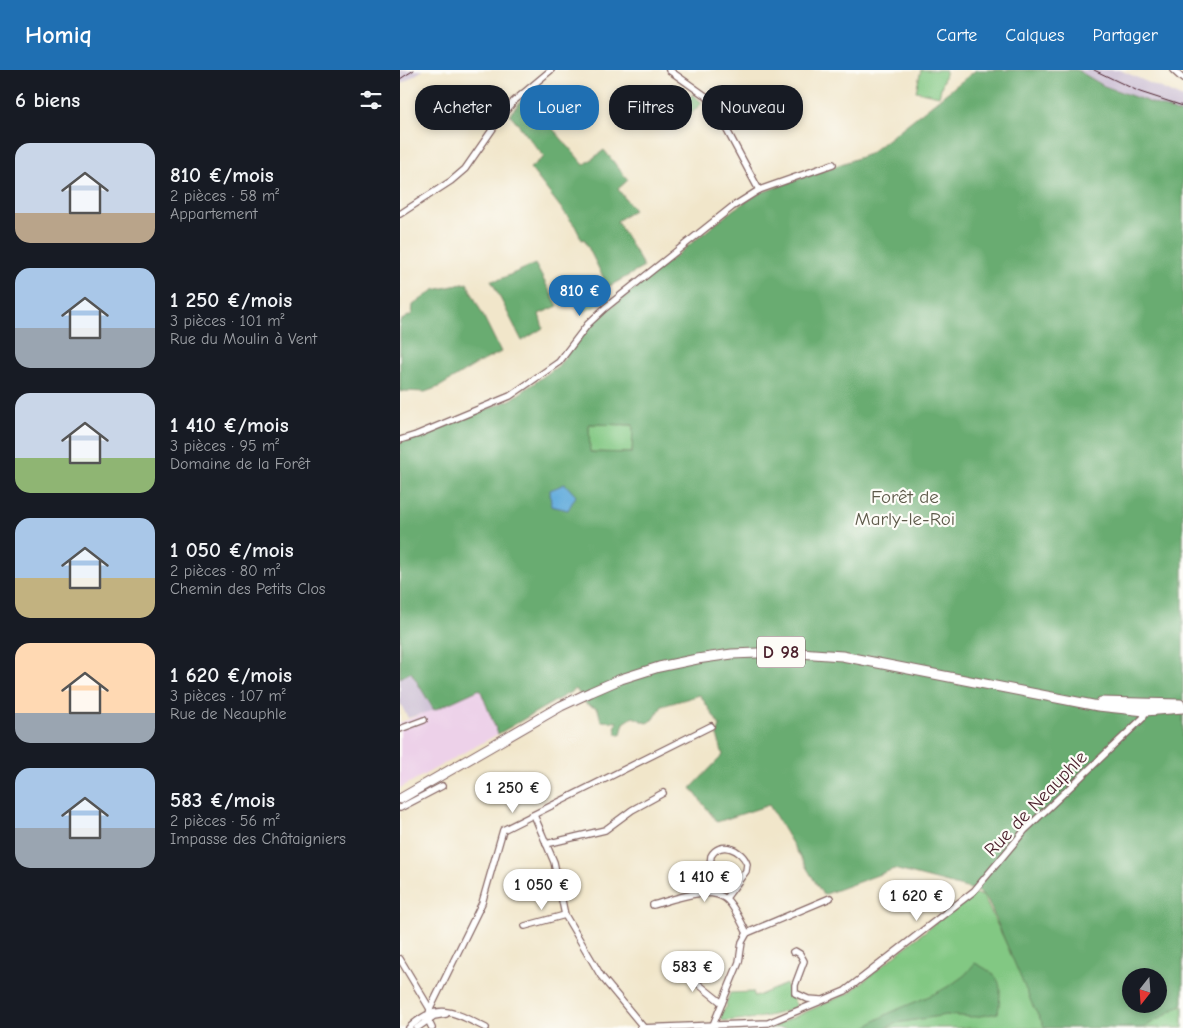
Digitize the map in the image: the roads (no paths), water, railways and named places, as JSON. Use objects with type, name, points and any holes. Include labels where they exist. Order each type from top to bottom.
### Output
[{"type":"main road","name":"D 98","points":[[400,799],[555,710],[591,692],[621,679],[659,667],[705,658],[764,652],[822,654],[867,660],[1098,706],[1183,708]]},
{"type":"main road","name":"D 98","points":[[1146,707],[1183,704]]},
{"type":"street","points":[[400,214],[465,170],[514,101],[551,70]]},
{"type":"street","points":[[1173,70],[1183,79]]},
{"type":"street","points":[[672,71],[707,97],[715,108],[759,190]]},
{"type":"street","points":[[400,440],[510,396],[536,380],[559,362],[588,324],[605,308],[732,207],[759,190],[832,164]]},
{"type":"street","name":"Rue de Neauphle","points":[[642,1028],[768,1024],[845,991],[974,891],[1025,830],[1143,718],[1146,707]]},
{"type":"street","points":[[400,729],[424,720]]},
{"type":"street","points":[[417,1028],[428,1015],[482,903],[502,833],[507,828],[711,726]]},
{"type":"street","points":[[400,808],[442,786]]},
{"type":"street","points":[[546,844],[605,830],[644,803],[663,793]]},
{"type":"street","points":[[534,815],[554,862],[565,916],[601,976],[642,1028]]},
{"type":"street","points":[[707,893],[711,856],[720,847],[730,848],[745,859],[747,864],[746,870],[726,898]]},
{"type":"street","points":[[653,905],[707,893],[726,898],[747,933]]},
{"type":"street","points":[[714,1025],[740,962],[742,942],[747,933],[830,898]]},
{"type":"street","points":[[525,926],[565,916]]},
{"type":"street","points":[[793,952],[796,951],[800,954],[804,961],[795,985],[795,993],[808,999],[823,1000]]},
{"type":"street","points":[[400,959],[428,1015],[432,1028]]},
{"type":"street","points":[[677,967],[722,1003]]},
{"type":"street","points":[[409,1028],[428,1015],[449,1011],[486,1028]]},
{"type":"street","points":[[755,1028],[768,1024]]},
{"type":"water","points":[[565,484],[576,496],[568,510],[551,506],[550,490]]},
{"type":"tram line","points":[[400,79],[414,70]]},
{"type":"tram line","points":[[1094,70],[1140,92],[1183,106]]},
{"type":"park label","name":"Forêt de Marly-le-Roi","points":[[905,507]]}]
